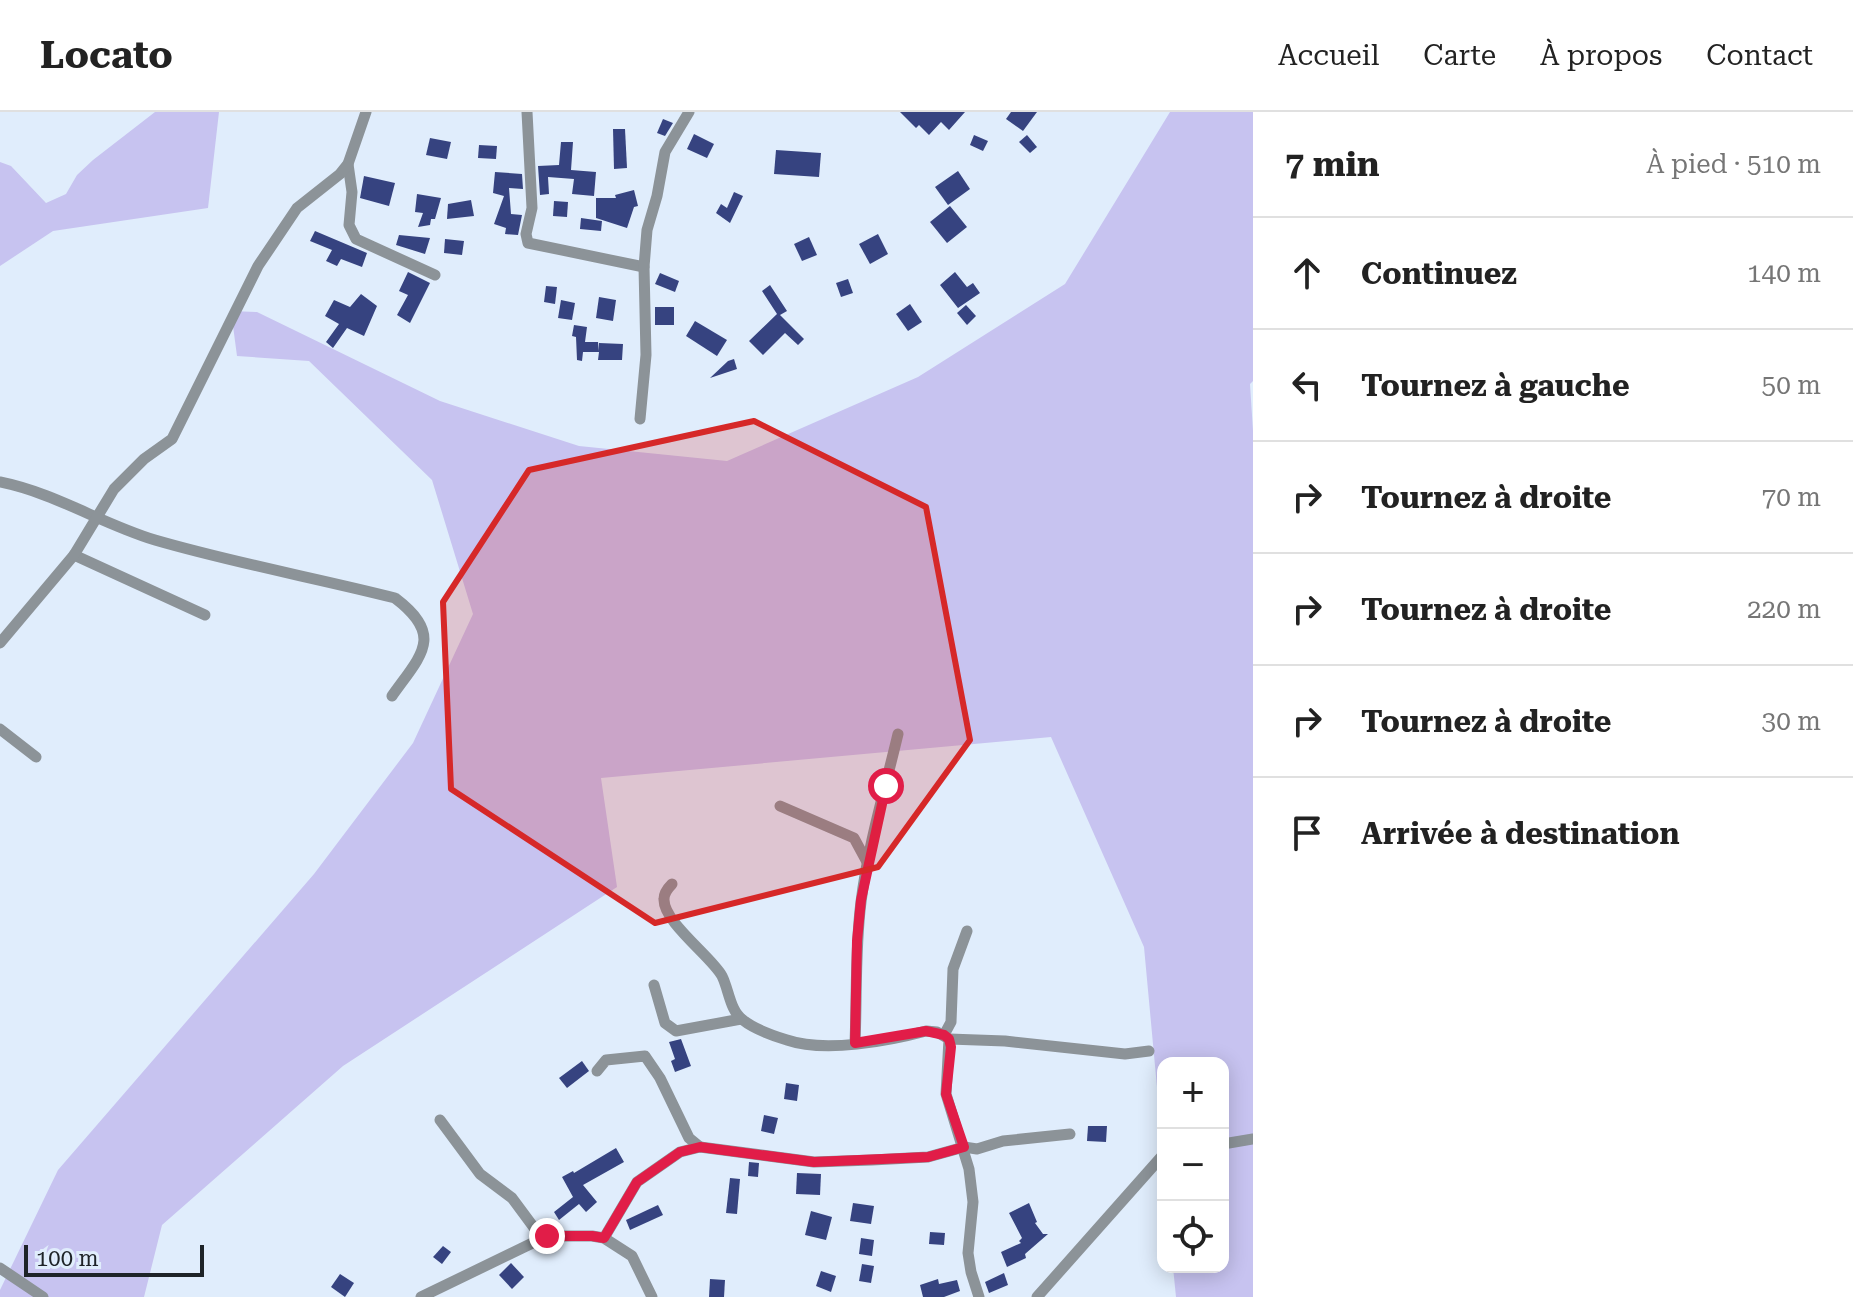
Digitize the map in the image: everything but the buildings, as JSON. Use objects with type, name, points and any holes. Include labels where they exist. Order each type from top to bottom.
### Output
[{"type":"street","points":[[0,643],[74,555],[114,489],[144,459],[172,439],[258,266],[297,208],[348,164],[366,112]]},
{"type":"street","points":[[527,112],[532,208],[526,234],[528,243],[644,267]]},
{"type":"street","points":[[640,419],[646,355],[644,267],[647,230],[665,152],[689,112]]},
{"type":"street","points":[[348,164],[352,192],[349,225],[356,239],[435,275]]},
{"type":"street","points":[[0,482],[41,493],[154,540],[395,598],[420,624],[425,639],[423,651],[392,696]]},
{"type":"street","points":[[74,555],[205,615]]},
{"type":"street","points":[[0,729],[36,757]]},
{"type":"street","points":[[855,1043],[857,941],[867,862],[898,734]]},
{"type":"street","points":[[780,806],[854,838],[867,862]]},
{"type":"street","points":[[672,884],[665,893],[665,905],[683,935],[720,973],[741,1019]]},
{"type":"street","points":[[967,931],[953,969],[946,1094],[964,1147],[973,1202],[969,1263],[979,1297]]},
{"type":"street","points":[[654,985],[665,1023],[676,1031],[741,1019],[787,1041],[806,1045],[855,1043],[926,1031],[947,1037],[1125,1054],[1149,1051]]},
{"type":"street","points":[[597,1071],[606,1060],[645,1056],[660,1078],[689,1138],[700,1147]]},
{"type":"street","points":[[440,1120],[480,1174],[512,1198],[535,1229],[547,1236]]},
{"type":"street","points":[[604,1238],[637,1182],[680,1152],[700,1147],[814,1162],[928,1157],[964,1147],[977,1149],[1003,1141],[1070,1134]]},
{"type":"street","points":[[1229,1143],[1253,1139]]},
{"type":"street","points":[[1037,1297],[1157,1162]]},
{"type":"street","points":[[421,1297],[547,1236],[604,1238],[632,1256],[652,1297]]},
{"type":"street","points":[[0,1268],[43,1297]]},
{"type":"highlighted area","points":[[754,421],[926,507],[970,740],[878,867],[655,923],[451,789],[443,602],[529,470]]},
{"type":"shaded area","points":[[155,112],[219,112],[208,208],[53,231],[0,266],[0,162],[11,166],[46,203],[66,194],[77,175],[93,160]]},
{"type":"shaded area","points":[[1170,112],[1253,112],[1253,381],[1250,384],[1253,431],[1253,1297],[1176,1297],[1174,1273],[1229,1273],[1229,1057],[1157,1057],[1157,1087],[1144,947],[1051,737],[601,778],[617,887],[343,1066],[162,1225],[144,1297],[0,1297],[0,1290],[58,1170],[314,874],[413,743],[473,614],[432,480],[309,361],[237,356],[231,311],[257,312],[440,401],[579,446],[727,461],[918,377],[1065,284]]},
{"type":"route","points":[[547,1236],[604,1238],[637,1182],[680,1152],[700,1147],[814,1162],[928,1157],[964,1147],[946,1094],[951,1047],[949,1039],[937,1032],[926,1031],[855,1043],[861,900],[886,786]]}]
